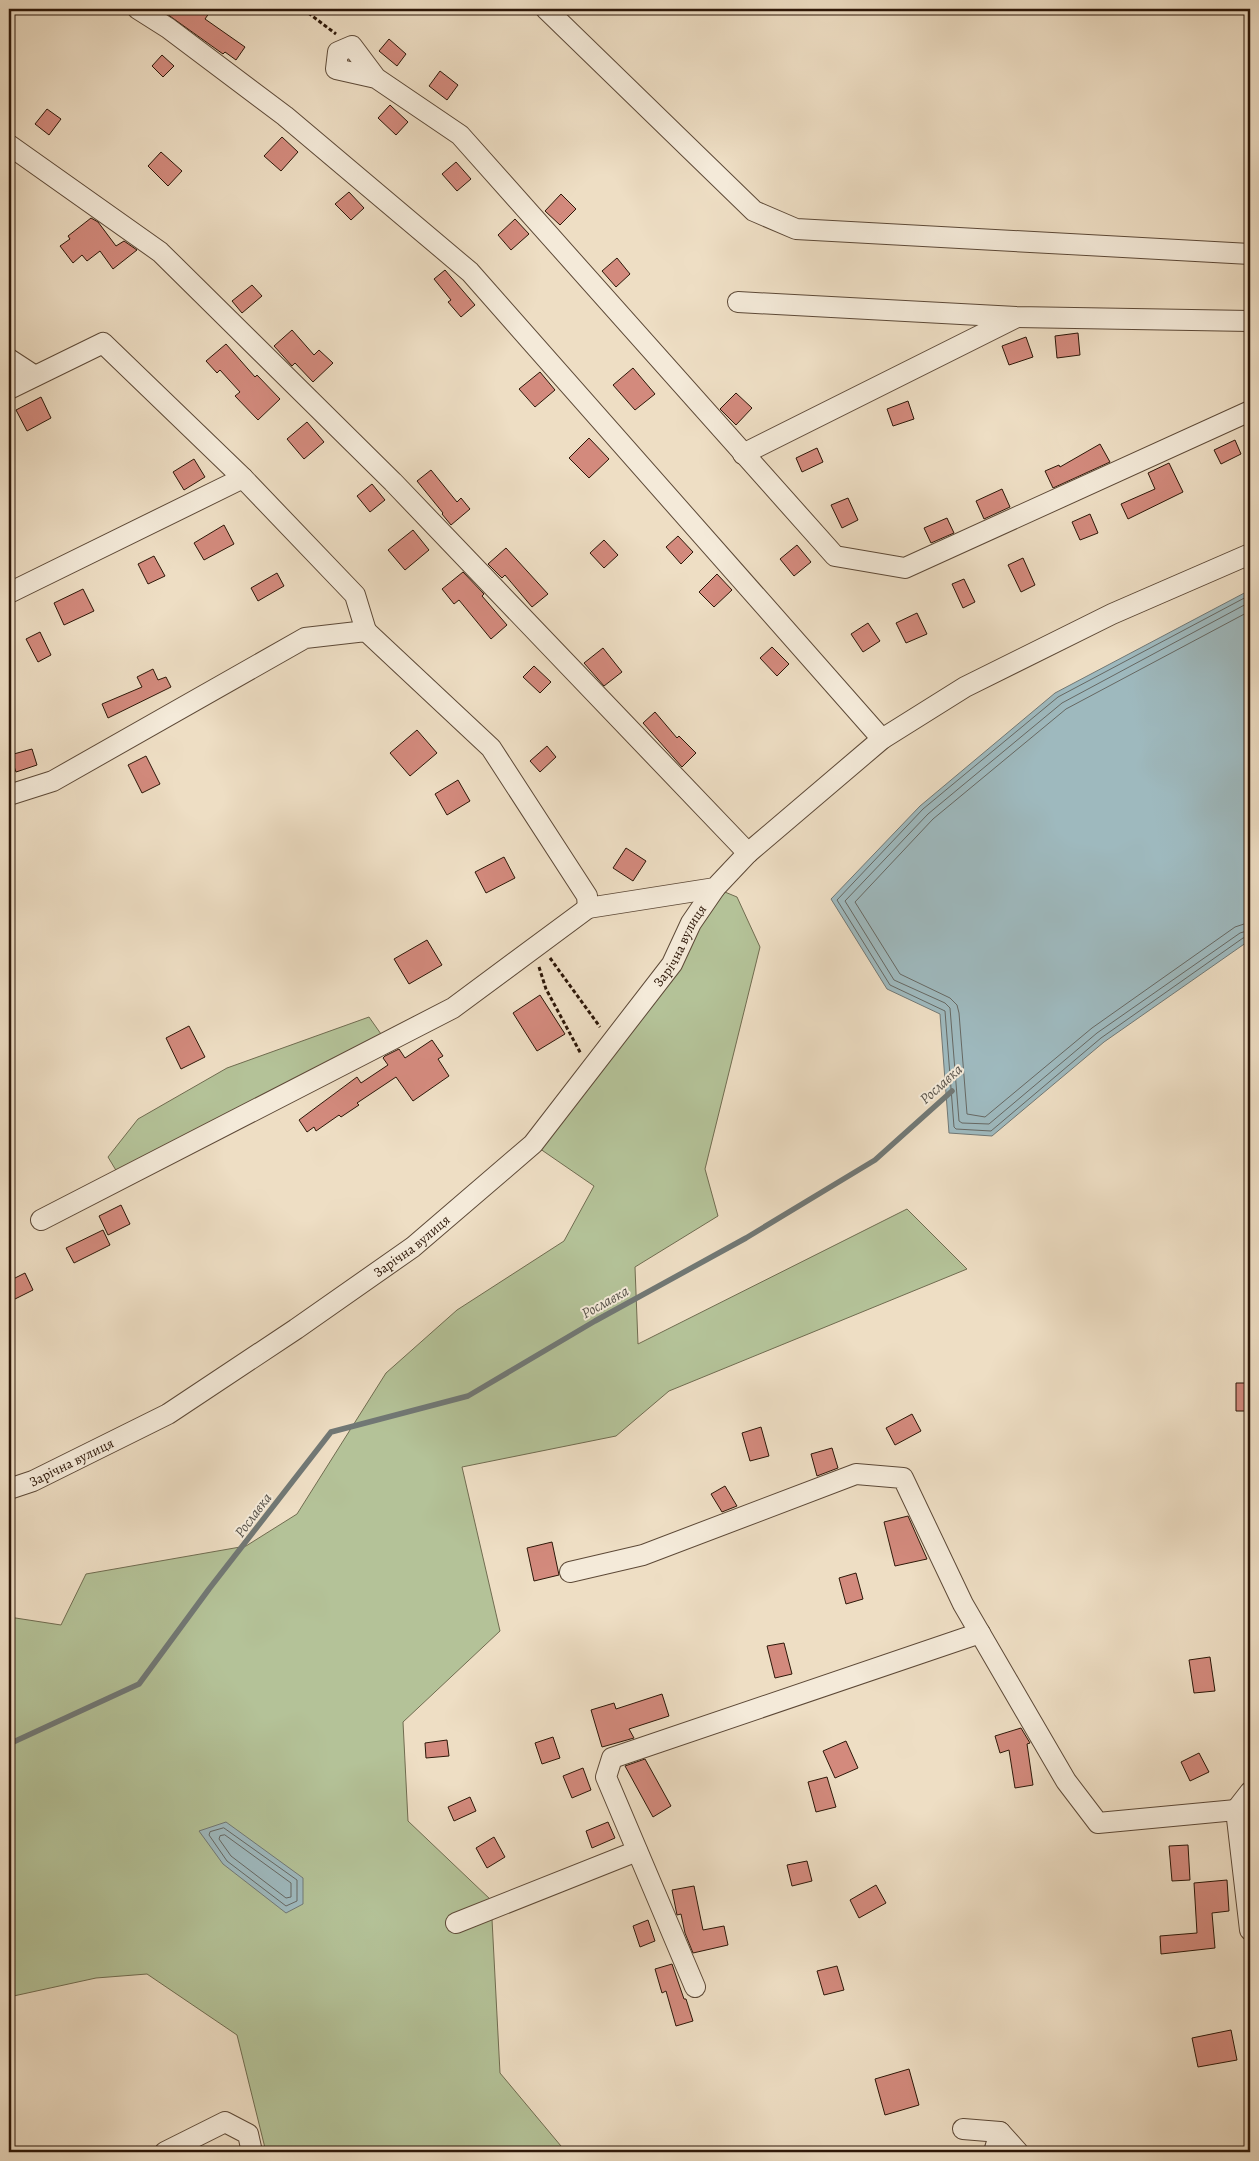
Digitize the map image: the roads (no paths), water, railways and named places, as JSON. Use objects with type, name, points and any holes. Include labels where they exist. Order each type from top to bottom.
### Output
[{"type":"street","points":[[138,9],[168,28],[285,116],[470,272],[882,739]]},
{"type":"street","points":[[546,9],[754,211],[796,229],[1250,254]]},
{"type":"street","points":[[376,78],[336,70],[338,52],[352,46],[376,78],[460,135],[835,556],[905,568],[1250,411]]},
{"type":"street","points":[[9,145],[160,252],[393,482],[748,852]]},
{"type":"street","points":[[738,302],[1016,317],[1250,321]]},
{"type":"street","points":[[744,454],[1016,317]]},
{"type":"street","points":[[9,389],[103,343],[243,478],[355,595],[366,632],[491,748],[588,896],[588,908]]},
{"type":"street","points":[[9,359],[35,376]]},
{"type":"street","points":[[9,593],[243,478]]},
{"type":"street","name":"Зарічна вулиця","points":[[9,1489],[33,1481],[168,1414],[413,1247],[533,1144],[672,964],[690,923],[716,888],[748,852],[882,739],[965,687],[1112,614],[1250,554]]},
{"type":"street","points":[[9,795],[53,781],[305,638],[366,632]]},
{"type":"street","points":[[41,1220],[453,1008],[537,948],[588,908],[716,888]]},
{"type":"street","points":[[570,1572],[643,1555],[856,1474],[903,1478],[963,1604],[1066,1781],[1098,1823],[1236,1810]]},
{"type":"street","points":[[695,1987],[606,1777],[612,1758],[980,1633]]},
{"type":"street","points":[[1250,1792],[1236,1810],[1250,1930]]},
{"type":"street","points":[[456,1923],[637,1851]]},
{"type":"street","points":[[165,2152],[225,2122],[248,2134],[252,2152]]},
{"type":"street","points":[[963,2128],[1000,2132],[1018,2152]]},
{"type":"street","points":[[994,2152],[1000,2132]]},
{"type":"water","points":[[1250,590],[1250,940],[1104,1042],[992,1136],[949,1133],[940,1014],[887,989],[831,899],[920,806],[1055,693]]},
{"type":"water","points":[[226,1822],[303,1878],[303,1904],[286,1913],[223,1864],[199,1831]]},
{"type":"waterway","name":"Рославка","points":[[9,1744],[139,1684],[209,1589],[331,1432],[468,1396],[595,1321],[746,1238],[875,1160],[952,1091]]}]
